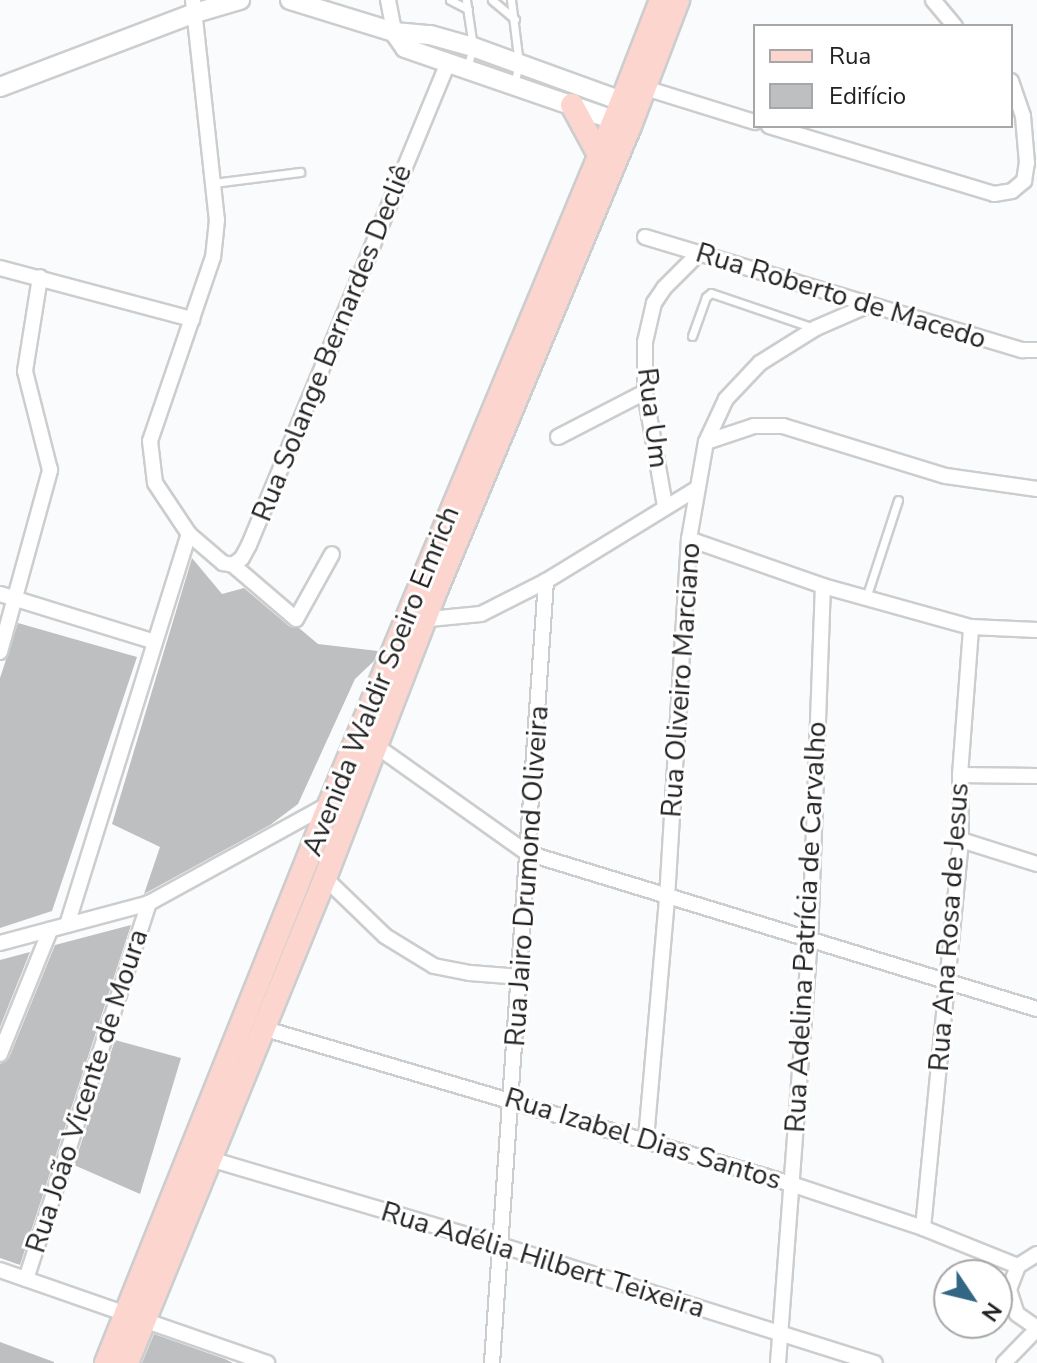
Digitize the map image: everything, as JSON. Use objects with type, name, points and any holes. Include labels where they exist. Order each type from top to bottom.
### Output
[{"type":"main road","name":"Avenida Waldir Soeiro Emrich","points":[[106,1363],[135,1317],[210,1159],[325,878],[375,745],[416,620],[599,155],[630,108],[661,0]]},
{"type":"main road","name":"Avenida Waldir Soeiro Emrich","points":[[127,1363],[135,1317],[330,803],[416,620],[678,0]]},
{"type":"main road","points":[[572,105],[599,155]]},
{"type":"street","points":[[0,87],[194,6],[240,0]]},
{"type":"street","points":[[290,0],[394,32],[430,35],[473,47],[630,108]]},
{"type":"street","points":[[388,0],[394,32],[405,48],[447,65],[572,105],[753,122]]},
{"type":"street","points":[[933,0],[953,24]]},
{"type":"street","points":[[194,6],[217,220],[213,257],[150,441],[155,483],[189,534],[217,559],[233,565],[296,619],[332,554]]},
{"type":"street","name":"Rua Solange Bernardes Decliê","points":[[233,565],[242,558],[249,545],[447,65]]},
{"type":"street","points":[[776,128],[994,194],[1012,191],[1024,181],[1027,163],[1023,116],[1013,87]]},
{"type":"street","name":"Rua Roberto de Macedo","points":[[645,237],[1022,350],[1037,350]]},
{"type":"street","name":"Rua Um","points":[[665,506],[645,392],[645,342],[654,303],[700,252]]},
{"type":"street","points":[[0,268],[192,319]]},
{"type":"street","points":[[0,652],[50,470],[25,371],[40,277]]},
{"type":"street","name":"Rua Oliveiro Marciano","points":[[646,1139],[667,898],[689,539],[706,442],[726,399],[760,363],[816,328],[869,305]]},
{"type":"street","points":[[558,437],[645,392]]},
{"type":"street","points":[[706,442],[754,426],[783,426],[946,476],[1037,489]]},
{"type":"street","points":[[416,620],[481,614],[546,581],[696,489]]},
{"type":"street","points":[[67,925],[189,534]]},
{"type":"street","points":[[689,539],[823,586],[971,627],[1037,630]]},
{"type":"street","name":"Rua Jairo Drumond Oliveira","points":[[492,1363],[546,581]]},
{"type":"street","name":"Rua Adelina Patrícia de Carvalho","points":[[778,1363],[810,939],[823,586]]},
{"type":"street","points":[[0,594],[155,642]]},
{"type":"street","name":"Rua Ana Rosa de Jesus","points":[[923,1228],[961,840],[960,775],[971,627]]},
{"type":"street","points":[[375,745],[527,853],[1037,1009]]},
{"type":"street","points":[[960,775],[1037,776]]},
{"type":"street","points":[[0,943],[149,903],[330,803]]},
{"type":"street","points":[[961,840],[1037,864]]},
{"type":"street","points":[[325,878],[385,936],[434,966],[470,973],[521,977]]},
{"type":"street","name":"Rua João Vicente de Moura","points":[[26,1279],[149,903]]},
{"type":"street","points":[[0,1054],[50,930]]},
{"type":"street","name":"Rua Izabel Dias Santos","points":[[262,1028],[512,1099],[791,1184],[923,1228],[1018,1266]]},
{"type":"street","name":"Rua Adélia Hilbert Teixeira","points":[[210,1159],[500,1245],[875,1363]]},
{"type":"street","points":[[1004,1363],[1037,1328],[1017,1314],[1009,1290],[1018,1266],[1037,1254]]},
{"type":"street","points":[[0,1270],[267,1363]]},
{"type":"lane","points":[[450,0],[467,4],[473,47],[467,70]]},
{"type":"lane","points":[[492,0],[515,19]]},
{"type":"lane","points":[[511,0],[519,64],[514,86]]},
{"type":"lane","points":[[213,183],[300,172]]},
{"type":"lane","points":[[692,336],[706,297],[711,293],[816,328]]},
{"type":"lane","points":[[866,598],[898,500]]},
{"type":"building","points":[[192,558],[222,594],[244,588],[290,627],[299,628],[318,644],[378,651],[374,661],[355,679],[298,804],[270,825],[144,894],[160,847],[112,824]]},
{"type":"building","points":[[18,623],[137,657],[52,911],[0,928],[0,678]]},
{"type":"building","points":[[131,925],[20,1265],[0,1258],[0,1064],[9,1058],[55,945]]},
{"type":"building","points":[[30,952],[0,1027],[0,960]]},
{"type":"building","points":[[115,1040],[181,1058],[140,1194],[74,1165]]},
{"type":"building","points":[[154,1334],[225,1359],[233,1363],[142,1363]]},
{"type":"building","points":[[0,1342],[54,1362],[54,1363],[0,1363]]}]
